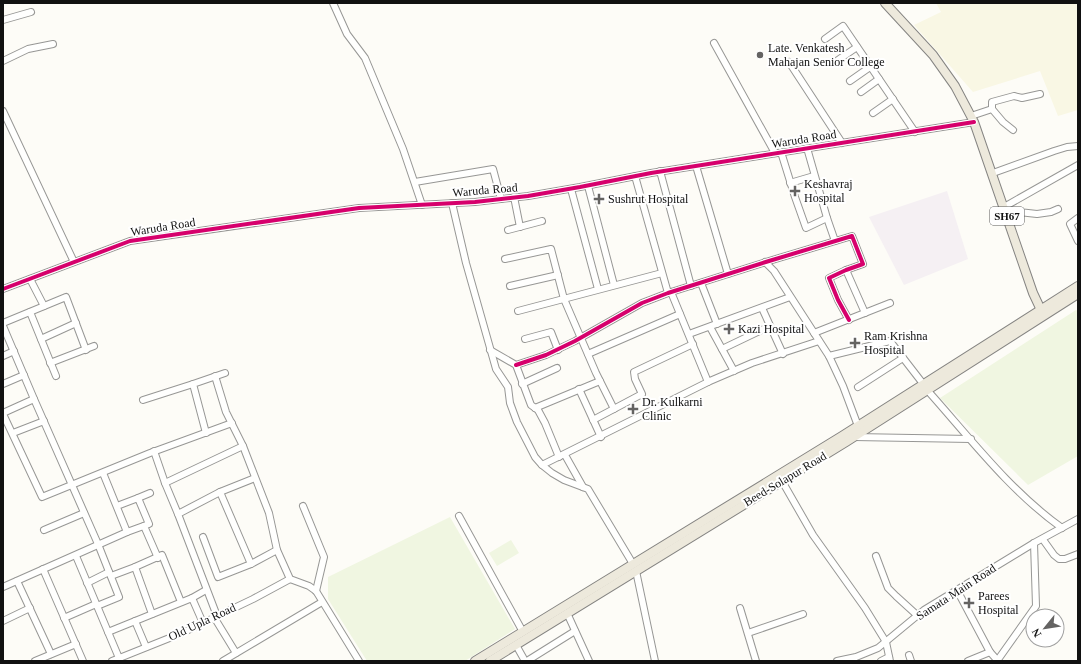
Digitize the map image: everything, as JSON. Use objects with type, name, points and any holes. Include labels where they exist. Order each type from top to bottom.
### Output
[{"type":"main road","name":"SH67","points":[[885,3],[933,55],[955,86],[973,119],[1040,310]]},
{"type":"main road","name":"Beed-Solapur Road","points":[[475,661],[854,438],[1040,310],[1078,286]]},
{"type":"main road","name":"Beed-Solapur Road","points":[[490,661],[858,426],[926,388],[1078,294]]},
{"type":"street","points":[[333,3],[347,34],[364,58],[392,120],[422,205]]},
{"type":"street","points":[[3,20],[31,12]]},
{"type":"street","points":[[825,39],[842,26],[915,132]]},
{"type":"street","points":[[714,43],[778,153],[806,228],[827,218]]},
{"type":"street","points":[[3,61],[28,49],[53,44]]},
{"type":"street","points":[[838,60],[857,47]]},
{"type":"street","points":[[789,62],[842,143]]},
{"type":"street","points":[[850,81],[870,67]]},
{"type":"street","points":[[861,92],[879,79]]},
{"type":"street","points":[[1013,130],[1003,122],[992,109],[992,102],[1014,96],[1022,98],[1040,94]]},
{"type":"street","points":[[873,113],[893,99]]},
{"type":"street","name":"Waruda Road","points":[[3,289],[130,242],[359,208],[501,199],[571,189],[660,171],[915,132],[973,119],[992,109]]},
{"type":"street","points":[[3,111],[74,262]]},
{"type":"street","points":[[992,173],[1054,151],[1067,147],[1078,146]]},
{"type":"street","points":[[807,148],[814,176],[835,241]]},
{"type":"street","points":[[1004,207],[1078,165]]},
{"type":"street","points":[[696,166],[728,274]]},
{"type":"street","points":[[415,182],[493,169],[501,199]]},
{"type":"street","points":[[660,171],[691,286]]},
{"type":"street","points":[[635,176],[662,273],[708,382]]},
{"type":"street","points":[[790,183],[814,176]]},
{"type":"street","points":[[588,186],[614,285]]},
{"type":"street","points":[[571,189],[598,289]]},
{"type":"street","points":[[514,197],[520,227]]},
{"type":"street","points":[[452,203],[466,263],[490,350],[496,369],[508,387],[510,403],[517,422],[542,465],[564,480],[588,489],[635,567],[655,661]]},
{"type":"street","points":[[1007,217],[1019,212],[1037,214],[1051,212],[1058,209]]},
{"type":"street","points":[[1078,218],[1070,224],[1078,241]]},
{"type":"street","points":[[508,230],[542,221]]},
{"type":"street","points":[[516,365],[558,350],[642,303],[670,292],[852,236],[863,264],[829,278],[838,300],[849,320]]},
{"type":"street","points":[[505,259],[552,249],[564,299],[614,409]]},
{"type":"street","points":[[765,262],[774,271],[829,356],[843,386],[858,426]]},
{"type":"street","points":[[846,270],[865,313]]},
{"type":"street","points":[[518,311],[662,273]]},
{"type":"street","points":[[510,286],[558,275]]},
{"type":"street","points":[[30,279],[44,306]]},
{"type":"street","points":[[701,283],[717,324]]},
{"type":"street","points":[[64,618],[119,597],[98,544],[3,326],[30,312],[66,297],[86,350]]},
{"type":"street","points":[[688,334],[790,297]]},
{"type":"street","points":[[814,333],[890,303]]},
{"type":"street","points":[[762,308],[783,354]]},
{"type":"street","points":[[30,312],[56,376]]},
{"type":"street","points":[[588,354],[680,314]]},
{"type":"street","points":[[41,339],[76,323]]},
{"type":"street","points":[[722,349],[770,326]]},
{"type":"street","points":[[710,327],[734,371]]},
{"type":"street","points":[[525,339],[551,332],[558,350]]},
{"type":"street","points":[[542,465],[708,382],[752,364],[819,341]]},
{"type":"street","points":[[829,356],[890,341],[926,388],[1000,472],[1042,513],[1062,528]]},
{"type":"street","points":[[593,420],[642,394],[635,379],[634,372],[693,344]]},
{"type":"street","points":[[50,363],[94,346]]},
{"type":"street","points":[[490,350],[516,365],[531,405],[538,410],[562,456],[583,487]]},
{"type":"street","points":[[3,356],[14,351]]},
{"type":"street","points":[[858,387],[903,358]]},
{"type":"street","points":[[522,384],[558,368]]},
{"type":"street","points":[[142,400],[225,373]]},
{"type":"street","points":[[3,384],[24,376]]},
{"type":"street","points":[[215,376],[226,412],[243,446],[269,513],[277,550],[290,579],[309,586],[316,591],[359,661]]},
{"type":"street","points":[[534,408],[600,381]]},
{"type":"street","points":[[193,384],[206,433]]},
{"type":"street","points":[[579,389],[601,436]]},
{"type":"street","points":[[34,399],[3,414],[42,497],[72,486],[154,451],[232,423]]},
{"type":"street","points":[[13,433],[44,421]]},
{"type":"street","points":[[854,438],[971,439]]},
{"type":"street","points":[[165,483],[243,446]]},
{"type":"street","points":[[154,451],[216,617],[236,653]]},
{"type":"street","points":[[103,473],[127,532]]},
{"type":"street","points":[[178,514],[220,492],[255,478]]},
{"type":"street","points":[[782,481],[813,535],[866,608],[886,642],[889,659],[881,661]]},
{"type":"street","points":[[220,492],[251,564]]},
{"type":"street","points":[[117,506],[150,493]]},
{"type":"street","points":[[3,587],[76,556],[98,544],[149,524],[138,498]]},
{"type":"street","points":[[303,506],[324,557],[316,591]]},
{"type":"street","points":[[44,530],[84,513]]},
{"type":"street","points":[[459,516],[523,632]]},
{"type":"street","points":[[1035,545],[1078,519]]},
{"type":"street","points":[[1035,545],[1078,523]]},
{"type":"street","points":[[144,526],[158,558]]},
{"type":"street","points":[[203,537],[218,577],[251,564],[277,550]]},
{"type":"street","points":[[1044,541],[1059,560],[1078,554]]},
{"type":"street","points":[[957,590],[990,652],[998,661],[1036,606],[1035,545]]},
{"type":"street","name":"Samata Main Road","points":[[837,661],[856,657],[878,648],[924,610],[1035,545]]},
{"type":"street","points":[[87,583],[110,574],[135,567],[162,555],[181,602]]},
{"type":"street","points":[[76,556],[119,658]]},
{"type":"street","points":[[876,556],[888,588],[918,616]]},
{"type":"street","points":[[135,567],[152,614]]},
{"type":"street","points":[[43,569],[83,661]]},
{"type":"street","name":"Old Upla Road","points":[[112,661],[203,623],[290,579]]},
{"type":"street","points":[[17,581],[51,654]]},
{"type":"street","points":[[108,632],[192,598],[206,590]]},
{"type":"street","points":[[192,598],[203,623]]},
{"type":"street","points":[[223,661],[322,602]]},
{"type":"street","points":[[3,621],[30,608]]},
{"type":"street","points":[[740,608],[756,661]]},
{"type":"street","points":[[567,613],[589,661]]},
{"type":"street","points":[[748,633],[803,614]]},
{"type":"street","points":[[135,621],[146,647]]},
{"type":"street","points":[[516,645],[526,661],[575,631]]},
{"type":"street","points":[[35,661],[76,644]]},
{"type":"street","points":[[968,661],[990,652]]},
{"type":"shaded area","points":[[936,3],[1078,3],[1078,110],[1058,116],[1040,71],[973,92],[914,25],[941,12]]},
{"type":"shaded area","points":[[947,191],[968,259],[904,285],[869,217]]},
{"type":"green space","points":[[1076,310],[1078,311],[1078,456],[1028,485],[940,398]]},
{"type":"green space","points":[[450,517],[515,629],[465,661],[367,661],[328,599],[328,577]]},
{"type":"green space","points":[[511,540],[519,553],[497,566],[489,553]]},
{"type":"cycle path","points":[[3,289],[130,241],[359,208],[475,202],[528,196],[651,173],[974,122]]},
{"type":"cycle path","points":[[516,365],[546,355],[575,341],[642,303],[668,293],[852,236],[863,264],[829,278],[838,300],[849,320]]},
{"type":"place","name":"Late. Venkatesh Mahajan Senior College","points":[[760,55]]},
{"type":"place","name":"Keshavraj Hospital","points":[[795,191]]},
{"type":"place","name":"Sushrut Hospital","points":[[599,199]]},
{"type":"place","name":"Kazi Hospital","points":[[729,329]]},
{"type":"place","name":"Ram Krishna Hospital","points":[[855,343]]},
{"type":"place","name":"Dr. Kulkarni Clinic","points":[[633,409]]},
{"type":"place","name":"Parees Hospital","points":[[969,603]]}]
